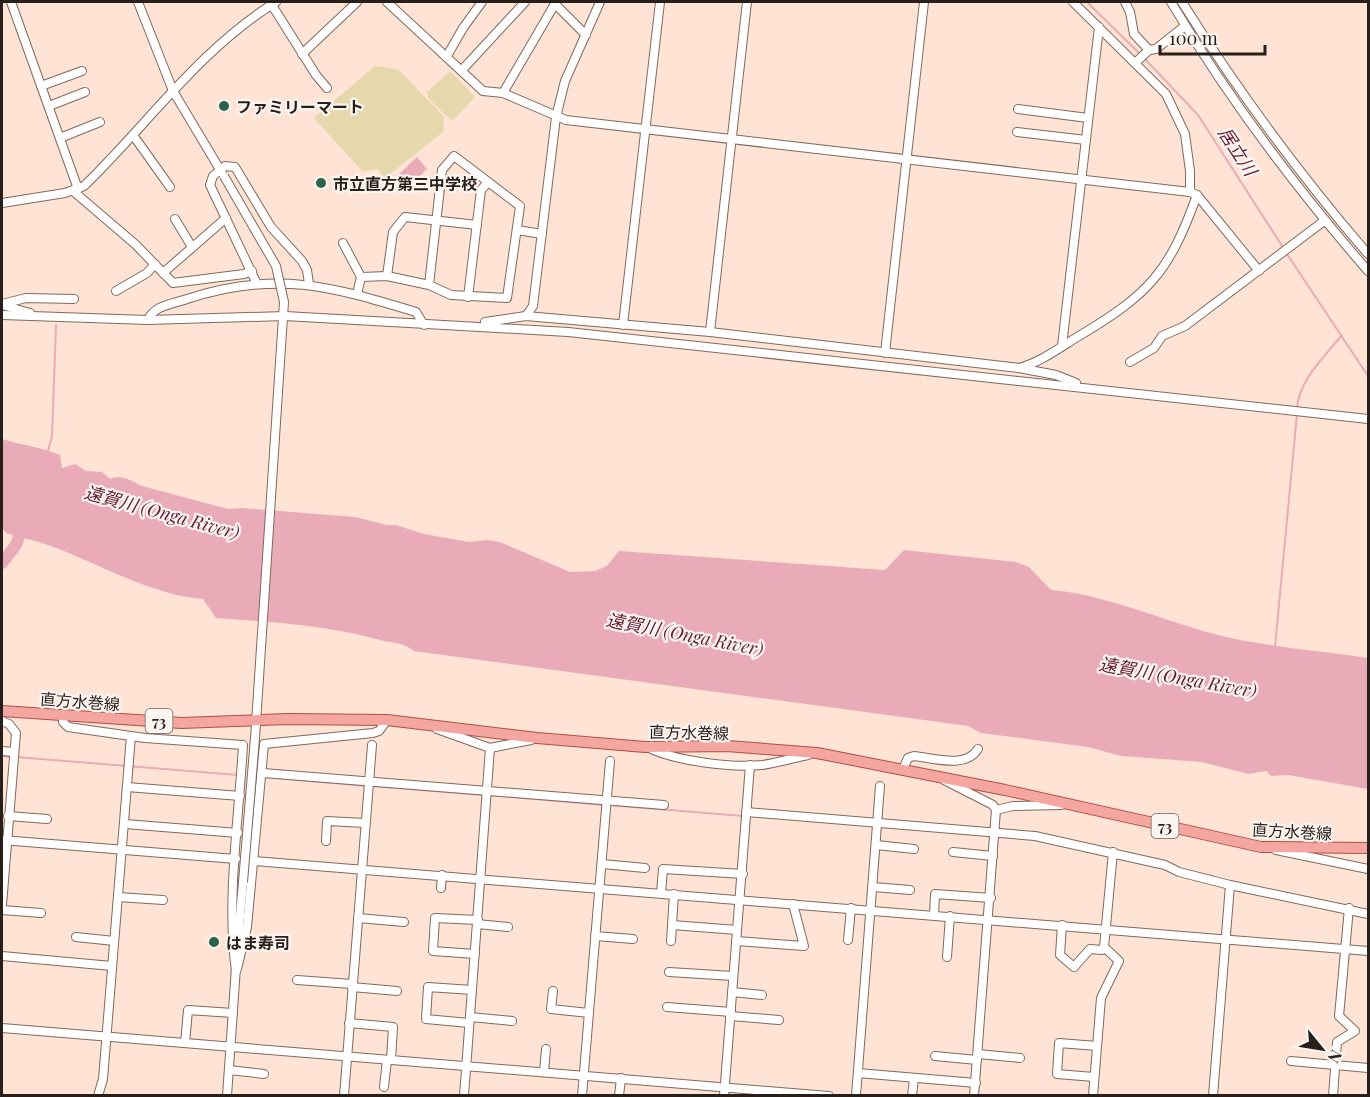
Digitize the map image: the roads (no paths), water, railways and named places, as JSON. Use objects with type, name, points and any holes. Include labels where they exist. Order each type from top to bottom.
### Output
[{"type":"main road","name":"直方水巻線","points":[[2,711],[181,723],[256,716],[387,720],[537,738],[645,747],[727,746],[817,753],[1261,847],[1368,848]]},
{"type":"street","points":[[11,2],[49,106],[76,190],[155,264],[173,284],[252,271]]},
{"type":"street","points":[[138,2],[173,91],[276,266],[284,302],[285,316],[255,738],[227,1095]]},
{"type":"street","points":[[302,54],[357,2]]},
{"type":"street","points":[[387,2],[483,92],[502,93],[556,117],[1194,194],[1259,271]]},
{"type":"street","points":[[447,56],[463,28],[482,2]]},
{"type":"street","points":[[462,70],[488,39],[525,2]]},
{"type":"street","points":[[526,316],[533,306],[556,117],[565,81],[600,2]]},
{"type":"street","points":[[623,325],[660,2]]},
{"type":"street","points":[[710,332],[747,2]]},
{"type":"street","points":[[885,353],[924,2]]},
{"type":"street","points":[[1019,368],[1033,364],[1124,309],[1155,281],[1179,244],[1194,194],[1185,134],[1166,94],[1073,2]]},
{"type":"street","points":[[1125,2],[1130,12],[1134,34],[1148,51]]},
{"type":"street","points":[[1171,2],[1250,123],[1324,221],[1368,271]]},
{"type":"street","points":[[1182,2],[1257,114],[1317,195],[1368,254]]},
{"type":"street","points":[[2,203],[76,190],[133,135],[173,91],[236,32],[272,3],[302,54],[327,88]]},
{"type":"street","points":[[502,93],[556,3],[586,35]]},
{"type":"street","points":[[1136,63],[1148,51],[1156,49],[1185,26]]},
{"type":"street","points":[[1062,346],[1099,27]]},
{"type":"street","points":[[42,86],[82,71]]},
{"type":"street","points":[[49,106],[85,92]]},
{"type":"street","points":[[1018,109],[1088,118]]},
{"type":"street","points":[[60,138],[100,122]]},
{"type":"street","points":[[1017,132],[1086,140]]},
{"type":"street","points":[[133,135],[170,187]]},
{"type":"street","points":[[361,277],[387,276],[429,285],[451,295],[507,297],[520,206],[454,156],[442,170],[429,285]]},
{"type":"street","points":[[256,284],[252,271],[210,185],[213,176],[222,173],[225,166],[236,167],[271,227],[302,261],[309,276],[309,284]]},
{"type":"street","points":[[468,297],[481,190],[488,182]]},
{"type":"street","points":[[1317,195],[1324,221]]},
{"type":"street","points":[[387,276],[393,232],[405,217],[477,225]]},
{"type":"street","points":[[163,273],[226,218]]},
{"type":"street","points":[[175,219],[192,247]]},
{"type":"street","points":[[1130,362],[1154,348],[1162,336],[1185,326],[1282,255],[1324,221]]},
{"type":"street","points":[[517,230],[542,234]]},
{"type":"street","points":[[343,243],[361,277],[357,294]]},
{"type":"street","points":[[116,291],[147,273],[155,264]]},
{"type":"street","points":[[148,320],[156,309],[200,295],[256,284],[309,284],[357,294],[416,312],[424,325]]},
{"type":"street","points":[[2,304],[26,298],[74,298]]},
{"type":"street","points":[[2,304],[40,316]]},
{"type":"street","points":[[2,315],[148,320],[285,316],[568,332],[1084,386],[1368,419]]},
{"type":"street","points":[[464,325],[526,316],[710,332],[1019,368],[1056,375],[1084,386]]},
{"type":"street","points":[[62,714],[63,722],[68,727],[131,736],[243,745],[233,948],[236,971]]},
{"type":"street","points":[[236,971],[247,927],[263,776],[264,744],[373,734],[379,731],[387,720]]},
{"type":"street","points":[[2,721],[9,724],[16,733],[6,814],[2,905]]},
{"type":"street","points":[[430,726],[490,748],[537,738]]},
{"type":"street","points":[[98,1095],[103,1079],[124,847],[131,736]]},
{"type":"street","points":[[344,1095],[372,746]]},
{"type":"street","points":[[645,747],[657,752],[695,759],[750,765],[817,753]]},
{"type":"street","points":[[464,1095],[490,748]]},
{"type":"street","points":[[903,770],[905,761],[914,756],[957,761],[971,758],[978,750]]},
{"type":"street","points":[[2,751],[14,755]]},
{"type":"street","points":[[582,1095],[610,761]]},
{"type":"street","points":[[724,1091],[750,765]]},
{"type":"street","points":[[263,776],[607,803],[664,805]]},
{"type":"street","points":[[940,778],[993,805],[996,810],[974,1095]]},
{"type":"street","points":[[856,1095],[880,786]]},
{"type":"street","points":[[127,787],[240,796]]},
{"type":"street","points":[[996,810],[1013,806],[1069,805]]},
{"type":"street","points":[[6,814],[47,819]]},
{"type":"street","points":[[746,815],[1035,836],[1230,885],[1337,909],[1349,908],[1368,914]]},
{"type":"street","points":[[326,841],[327,821],[365,823]]},
{"type":"street","points":[[125,824],[238,833]]},
{"type":"street","points":[[6,839],[236,856]]},
{"type":"street","points":[[876,845],[914,849]]},
{"type":"street","points":[[1261,847],[1368,869]]},
{"type":"street","points":[[953,852],[993,856]]},
{"type":"street","points":[[1093,1095],[1101,998],[1119,961],[1104,947],[1112,855]]},
{"type":"street","points":[[255,858],[442,875],[481,876],[662,891],[675,894],[741,897],[793,904],[871,908],[1346,947],[1368,951]]},
{"type":"street","points":[[602,864],[645,868]]},
{"type":"street","points":[[662,891],[663,869],[743,874]]},
{"type":"street","points":[[441,888],[442,875]]},
{"type":"street","points":[[1213,1095],[1230,885]]},
{"type":"street","points":[[873,886],[910,890]]},
{"type":"street","points":[[671,941],[675,894]]},
{"type":"street","points":[[934,913],[935,894],[991,898]]},
{"type":"street","points":[[118,897],[163,900]]},
{"type":"street","points":[[736,941],[804,946],[793,904]]},
{"type":"street","points":[[848,940],[851,908]]},
{"type":"street","points":[[1333,1095],[1337,1042],[1355,1031],[1339,1016],[1349,908]]},
{"type":"street","points":[[2,910],[42,913]]},
{"type":"street","points":[[947,957],[950,916]]},
{"type":"street","points":[[358,918],[404,922]]},
{"type":"street","points":[[475,954],[433,951],[435,918],[508,927]]},
{"type":"street","points":[[672,925],[737,930]]},
{"type":"street","points":[[1062,925],[1060,956],[1074,967],[1090,949],[1102,950],[1104,947]]},
{"type":"street","points":[[595,936],[633,939]]},
{"type":"street","points":[[76,938],[114,941]]},
{"type":"street","points":[[2,956],[112,966]]},
{"type":"street","points":[[669,972],[734,976]]},
{"type":"street","points":[[297,980],[397,991]]},
{"type":"street","points":[[472,990],[429,987],[426,1019],[512,1021]]},
{"type":"street","points":[[553,991],[551,1009],[589,1013]]},
{"type":"street","points":[[732,992],[762,995]]},
{"type":"street","points":[[667,1007],[779,1020]]},
{"type":"street","points":[[185,1043],[188,1010],[233,1013]]},
{"type":"street","points":[[349,1023],[393,1027],[384,1087]]},
{"type":"street","points":[[2,1028],[621,1078],[724,1091],[829,1095]]},
{"type":"street","points":[[1094,1077],[1057,1074],[1059,1043],[1097,1046]]},
{"type":"street","points":[[544,1072],[546,1049]]},
{"type":"street","points":[[935,1056],[1020,1058]]},
{"type":"street","points":[[1291,1061],[1368,1068]]},
{"type":"street","points":[[229,1070],[264,1074]]},
{"type":"street","points":[[858,1073],[976,1083]]},
{"type":"street","points":[[619,1095],[621,1078]]},
{"type":"street","points":[[912,1095],[914,1078]]},
{"type":"water","points":[[417,157],[427,169],[408,187],[398,175]]},
{"type":"water","name":"遠賀川 (Onga River)","points":[[2,439],[60,455],[62,468],[75,464],[86,471],[102,472],[110,479],[130,480],[142,486],[228,509],[241,508],[355,517],[396,525],[424,534],[469,542],[487,540],[500,542],[570,572],[595,571],[607,566],[619,551],[885,570],[904,550],[1016,562],[1029,567],[1051,590],[1071,592],[1112,602],[1214,634],[1272,645],[1368,658],[1368,789],[1288,775],[1271,776],[1266,771],[1249,774],[1202,762],[1121,756],[1088,747],[981,733],[968,726],[414,651],[397,643],[319,628],[216,618],[203,599],[165,592],[51,546],[6,533],[2,528]]},
{"type":"waterway","name":"居立川","points":[[1087,2],[1140,54]]},
{"type":"waterway","name":"居立川","points":[[1144,58],[1198,115],[1284,249]]},
{"type":"waterway","name":"居立川","points":[[1287,254],[1368,376]]},
{"type":"waterway","points":[[48,451],[52,436],[56,325]]},
{"type":"waterway","points":[[1297,408],[1302,388],[1308,378],[1342,335]]},
{"type":"waterway","points":[[1275,647],[1297,414]]},
{"type":"waterway","points":[[2,563],[16,545],[24,523]]},
{"type":"waterway","points":[[2,756],[11,757]]},
{"type":"waterway","points":[[16,757],[238,775]]},
{"type":"waterway","points":[[265,777],[366,786]]},
{"type":"waterway","points":[[372,786],[483,795]]},
{"type":"waterway","points":[[489,795],[603,805]]},
{"type":"waterway","points":[[608,805],[743,816]]},
{"type":"waterway","points":[[1186,870],[1213,876]]},
{"type":"place","name":"ファミリーマート","points":[[224,106]]},
{"type":"place","name":"市立直方第三中学校","points":[[321,183]]},
{"type":"place","name":"はま寿司","points":[[214,942]]}]
